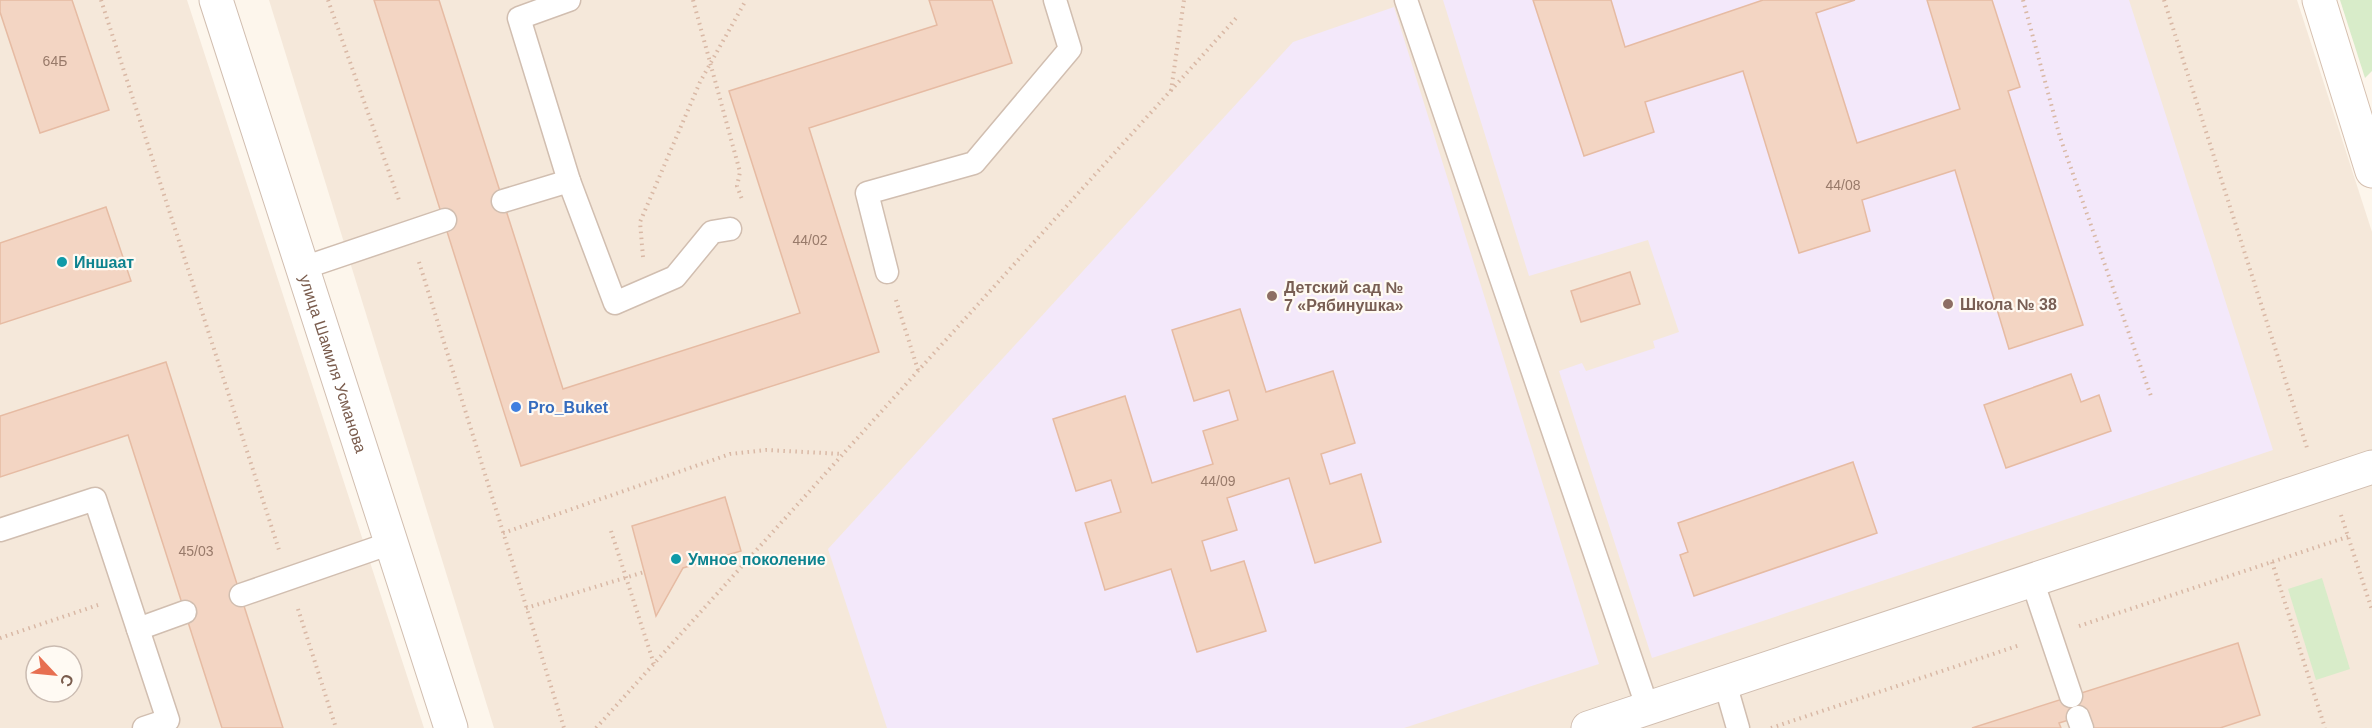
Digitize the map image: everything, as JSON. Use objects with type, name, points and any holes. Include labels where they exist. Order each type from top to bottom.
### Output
[{"type":"street","name":"улица Шамиля Усманова","points":[[216,0],[451,728]]},
{"type":"street","points":[[2319,0],[2368,158]]},
{"type":"street","points":[[2368,158],[2372,101]]},
{"type":"street","points":[[1588,728],[2372,466]]},
{"type":"lane","points":[[570,0],[519,18],[569,181],[615,303],[645,292],[675,277],[712,232],[730,229]]},
{"type":"lane","points":[[887,272],[867,193],[974,163],[1070,49],[1055,0]]},
{"type":"lane","points":[[1406,0],[1648,709]]},
{"type":"lane","points":[[503,201],[569,181]]},
{"type":"lane","points":[[303,268],[445,220]]},
{"type":"lane","points":[[0,530],[95,499],[168,720],[144,728]]},
{"type":"lane","points":[[241,595],[391,543]]},
{"type":"lane","points":[[2032,580],[2077,714]]},
{"type":"lane","points":[[138,628],[185,612]]},
{"type":"lane","points":[[1725,683],[1738,728]]},
{"type":"path","points":[[101,0],[336,728]]},
{"type":"path","points":[[328,0],[410,232],[564,728]]},
{"type":"path","points":[[693,0],[740,172],[737,186],[744,205]]},
{"type":"path","points":[[645,292],[640,222],[700,82],[746,0]]},
{"type":"path","points":[[1171,92],[1184,0]]},
{"type":"path","points":[[2023,0],[2060,137],[2152,399]]},
{"type":"path","points":[[2164,0],[2313,467],[2334,498],[2350,536],[2372,610]]},
{"type":"path","points":[[596,728],[1238,16]]},
{"type":"path","points":[[887,272],[918,370]]},
{"type":"path","points":[[503,533],[730,454],[766,450],[843,454]]},
{"type":"path","points":[[611,531],[654,664]]},
{"type":"path","points":[[2272,562],[2325,728]]},
{"type":"path","points":[[526,608],[644,572]]},
{"type":"path","points":[[0,638],[127,596]]},
{"type":"shaded area","points":[[0,0],[187,0],[424,728],[0,728]]},
{"type":"shaded area","points":[[269,0],[2297,0],[2372,232],[2372,728],[494,728]]},
{"type":"shaded area","name":"Школа № 38","points":[[1443,0],[2129,0],[2273,450],[1652,658],[1559,371],[1582,363],[1586,371],[1655,348],[1653,341],[1679,332],[1648,240],[1529,276]]},
{"type":"shaded area","name":"Детский сад № 7 «Рябинушка»","points":[[1394,7],[1599,664],[1404,728],[887,728],[828,549],[1293,42]]},
{"type":"green space","points":[[2340,0],[2372,0],[2372,71],[2365,78]]},
{"type":"green space","points":[[2322,578],[2350,669],[2316,680],[2288,589]]},
{"type":"building","points":[[0,0],[72,0],[109,110],[40,133],[0,12]]},
{"type":"building","points":[[374,0],[439,0],[563,389],[800,313],[729,91],[937,25],[929,0],[992,0],[1012,63],[809,128],[879,352],[521,466]]},
{"type":"building","points":[[1533,0],[1611,0],[1625,47],[1763,0],[1855,0],[1816,13],[1857,143],[1960,109],[1927,0],[1992,0],[2020,87],[2008,91],[2083,325],[2009,349],[1955,170],[1862,200],[1870,231],[1799,253],[1743,71],[1645,102],[1654,132],[1584,156]]},
{"type":"building","name":"Иншаат","points":[[106,207],[131,281],[0,324],[0,243]]},
{"type":"building","points":[[1630,272],[1640,304],[1581,322],[1571,291]]},
{"type":"building","points":[[1240,309],[1266,392],[1333,371],[1355,443],[1321,454],[1330,484],[1361,474],[1381,542],[1315,563],[1289,478],[1227,498],[1237,530],[1202,541],[1211,571],[1244,561],[1266,631],[1197,652],[1171,569],[1105,590],[1085,523],[1121,512],[1111,480],[1076,491],[1053,419],[1125,396],[1152,483],[1213,464],[1203,431],[1238,420],[1229,390],[1194,401],[1172,330]]},
{"type":"building","points":[[166,362],[283,728],[222,728],[128,435],[0,477],[0,416]]},
{"type":"building","points":[[2071,374],[2081,402],[2099,395],[2111,431],[2006,468],[1984,405]]},
{"type":"building","points":[[1853,462],[1877,533],[1694,596],[1680,555],[1688,552],[1678,523]]},
{"type":"building","name":"Умное поколение","points":[[725,497],[741,551],[683,568],[656,616],[632,526]]},
{"type":"building","points":[[2238,643],[2260,715],[2220,728],[2093,728],[2088,714],[2059,723],[2061,728],[1972,728]]},
{"type":"place","name":"Иншаат","points":[[62,262]]},
{"type":"place","name":"Детский сад № 7 «Рябинушка»","points":[[1272,296]]},
{"type":"place","name":"Школа № 38","points":[[1948,304]]},
{"type":"place","name":"Pro_Buket","points":[[516,407]]},
{"type":"place","name":"Умное поколение","points":[[676,559]]}]
